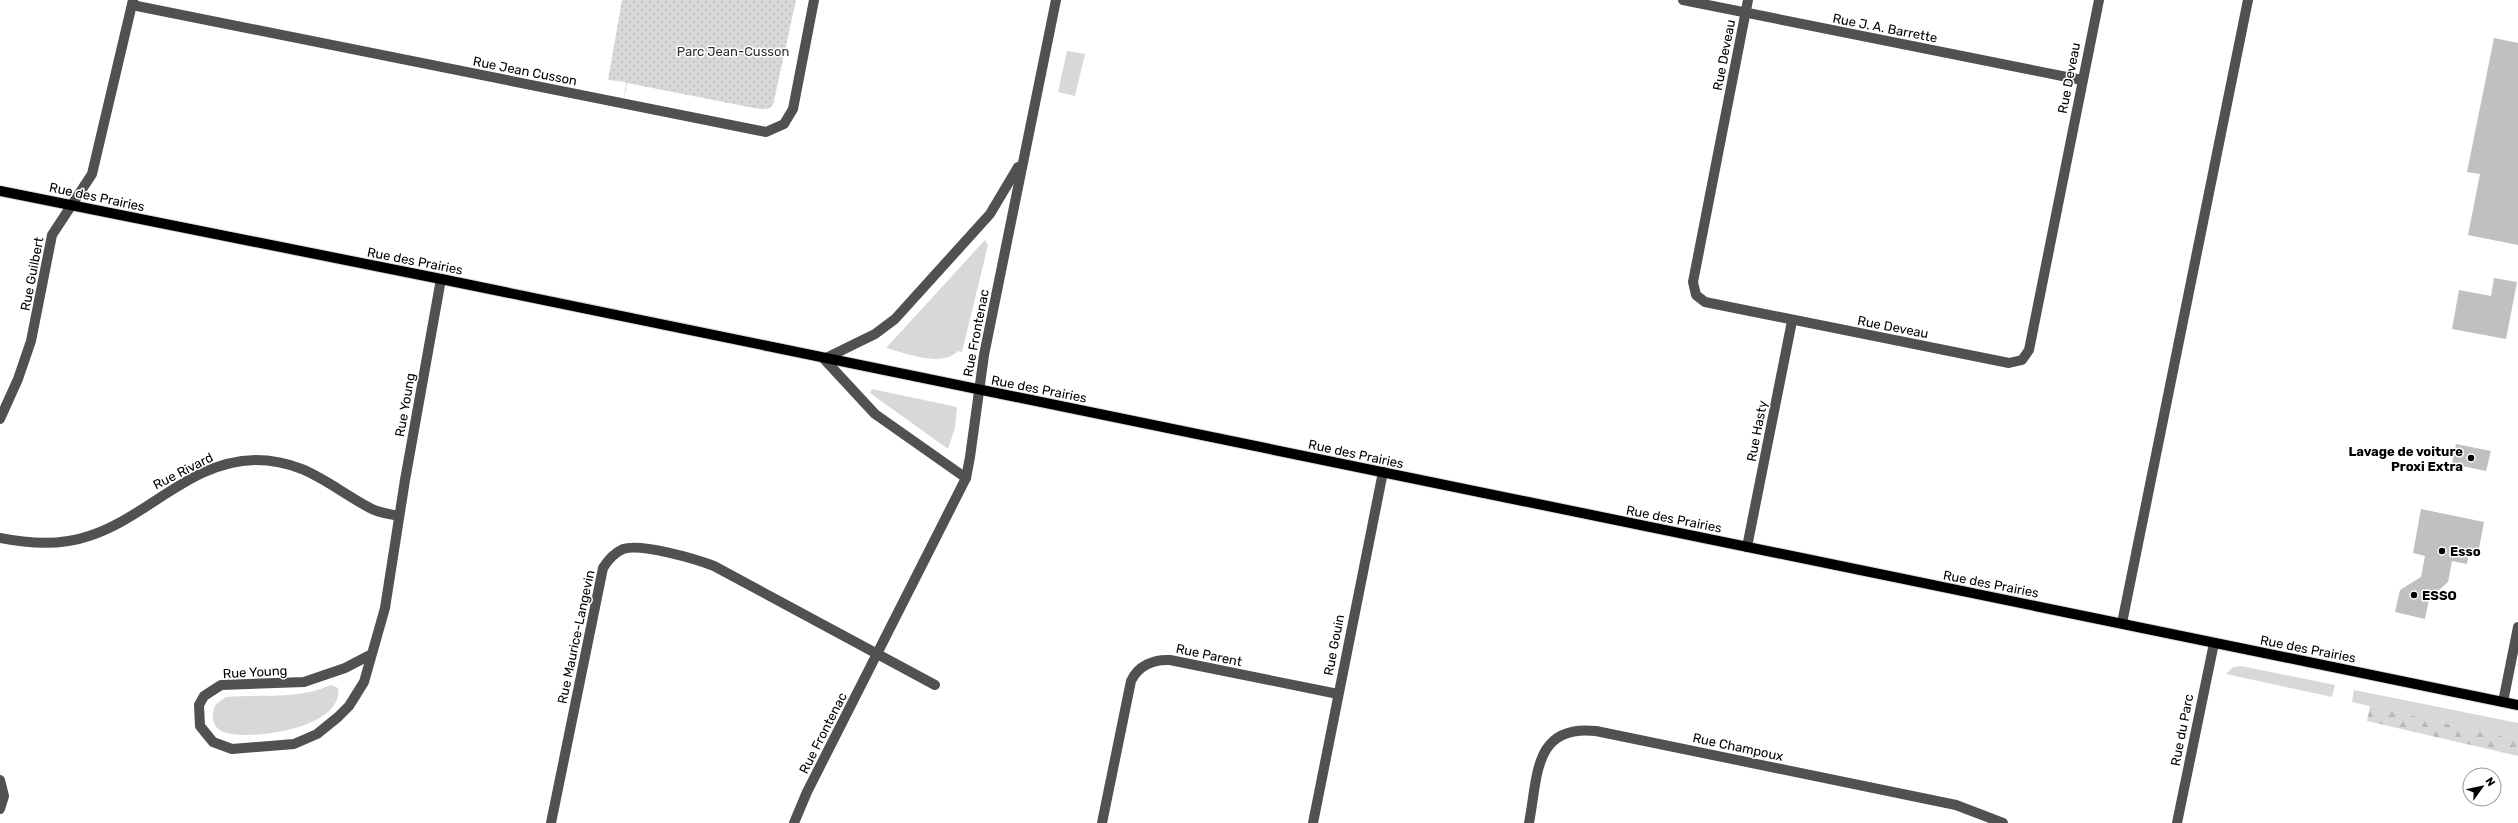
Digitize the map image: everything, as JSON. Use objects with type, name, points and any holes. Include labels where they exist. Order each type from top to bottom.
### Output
[{"type":"main road","name":"Rue des Prairies","points":[[0,191],[441,279],[824,359],[2518,705]]},
{"type":"street","name":"Rue Jean Cusson","points":[[132,2],[766,132],[780,128],[789,118],[793,109],[814,0]]},
{"type":"street","name":"Rue Frontenac","points":[[794,823],[807,792],[966,478],[984,355],[1056,0]]},
{"type":"street","name":"Rue J. A. Barrette","points":[[1683,0],[2082,80]]},
{"type":"street","name":"Rue Deveau","points":[[1748,0],[1693,282],[1693,289],[1700,300],[1792,321],[2009,363],[2022,360],[2029,350],[2099,0]]},
{"type":"street","points":[[2122,623],[2248,0]]},
{"type":"street","name":"Rue Guilbert","points":[[0,419],[20,373],[31,341],[52,235],[92,174],[132,2]]},
{"type":"street","points":[[966,478],[875,414],[824,359],[875,334],[895,319],[990,214],[1010,183],[1024,154]]},
{"type":"street","name":"Rue Young","points":[[372,654],[345,668],[304,682],[221,684],[204,696],[199,705],[200,726],[213,742],[232,749],[280,746],[306,740],[328,726],[349,706],[364,682],[372,654],[385,608],[399,516],[441,279]]},
{"type":"street","name":"Rue Hasty","points":[[1747,547],[1792,321]]},
{"type":"street","name":"Rue Rivard","points":[[0,538],[30,544],[46,544],[90,536],[130,516],[176,486],[202,473],[229,463],[248,460],[281,462],[302,468],[326,480],[371,509],[399,516]]},
{"type":"street","name":"Rue Gouin","points":[[1312,823],[1382,472]]},
{"type":"street","name":"Rue Maurice-Langevin","points":[[551,823],[603,568],[615,554],[624,549],[642,548],[698,559],[714,566],[876,655]]},
{"type":"street","points":[[2503,702],[2518,627]]},
{"type":"street","name":"Rue du Parc","points":[[2177,823],[2214,643]]},
{"type":"street","points":[[876,655],[935,685]]},
{"type":"street","name":"Rue Parent","points":[[1102,823],[1131,681],[1138,670],[1144,665],[1157,661],[1170,660],[1338,694]]},
{"type":"street","name":"Rue Champoux","points":[[1529,823],[1540,764],[1547,746],[1560,734],[1578,730],[1596,732],[1956,805],[2004,823]]},
{"type":"street","points":[[0,780],[4,796],[0,809]]},
{"type":"green space","name":"Parc Jean-Cusson","points":[[622,0],[796,0],[773,105],[768,109],[759,109],[627,83],[623,104],[626,82],[608,80]]},
{"type":"green space","points":[[1067,51],[1085,54],[1075,96],[1058,92]]},
{"type":"green space","points":[[985,240],[988,245],[962,352],[958,351],[951,356],[933,359],[913,356],[886,348]]},
{"type":"green space","points":[[872,389],[957,407],[955,428],[948,449],[870,393]]},
{"type":"green space","points":[[2241,666],[2335,685],[2332,697],[2226,674],[2233,667]]},
{"type":"green space","points":[[331,685],[338,688],[336,702],[327,713],[312,722],[294,728],[256,735],[239,735],[227,733],[218,729],[214,722],[214,708],[216,704],[226,697],[293,695],[318,690]]},
{"type":"green space","points":[[2354,690],[2518,723],[2518,740],[2352,702]]},
{"type":"green space","points":[[2370,706],[2518,740],[2518,756],[2367,721]]},
{"type":"building","points":[[2494,38],[2518,43],[2518,245],[2468,235],[2480,174],[2467,172]]},
{"type":"building","points":[[2494,278],[2517,282],[2506,339],[2452,329],[2459,290],[2491,296]]},
{"type":"building","name":"Lavage de voiture Proxi Extra","points":[[2456,444],[2491,451],[2486,471],[2452,464]]},
{"type":"building","points":[[2421,509],[2484,522],[2478,554],[2469,552],[2467,564],[2452,561],[2448,582],[2429,599],[2425,619],[2395,612],[2400,590],[2421,577],[2425,556],[2413,553]]},
{"type":"place","name":"Lavage de voiture Proxi Extra","points":[[2471,458]]},
{"type":"place","name":"Esso","points":[[2442,551]]},
{"type":"place","name":"ESSO","points":[[2414,595]]}]
